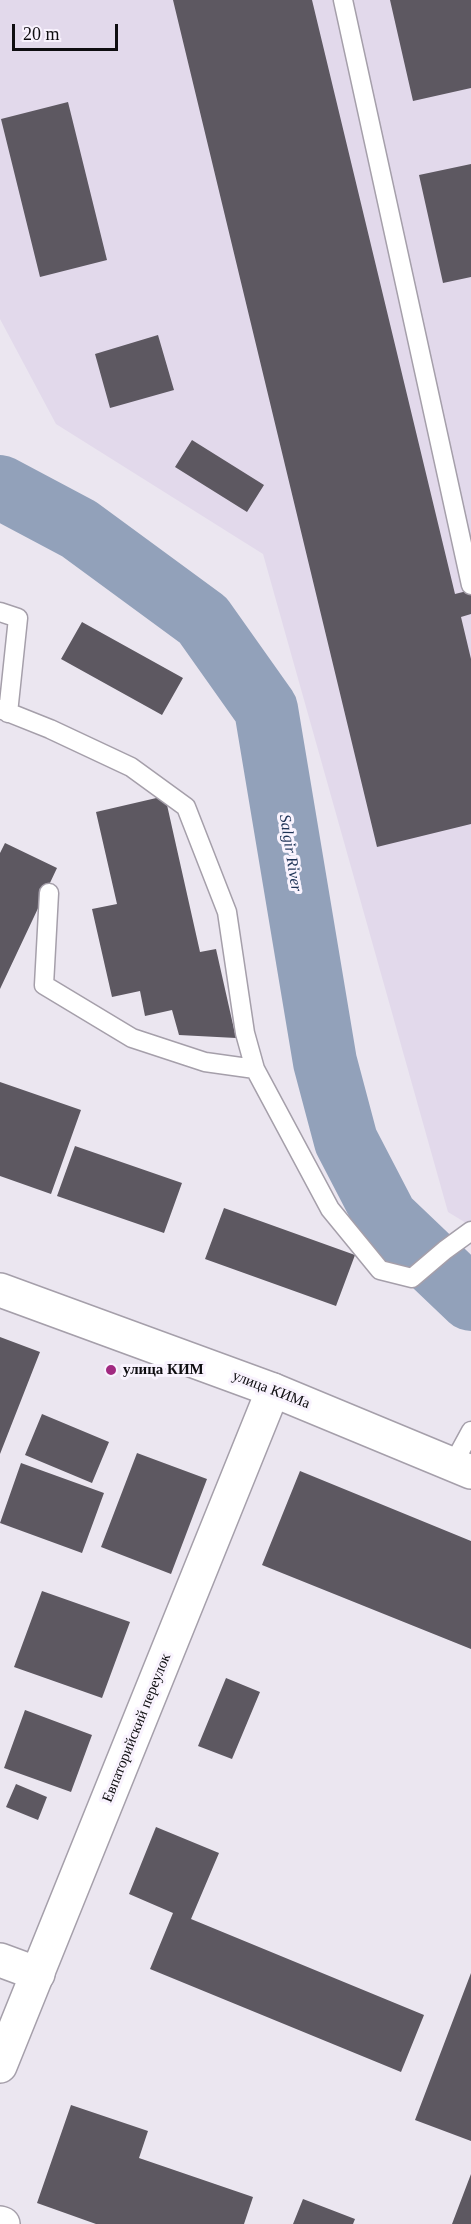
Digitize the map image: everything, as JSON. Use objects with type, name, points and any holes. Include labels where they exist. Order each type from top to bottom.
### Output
[{"type":"street","name":"улица КИМа","points":[[0,1290],[273,1390],[462,1468]]},
{"type":"street","name":"Евпаторийский переулок","points":[[0,2066],[273,1390]]},
{"type":"street","points":[[0,1960],[38,1974]]},
{"type":"lane","points":[[344,0],[471,585]]},
{"type":"lane","points":[[0,612],[18,618],[4,711],[50,729],[131,767],[186,807],[227,912],[245,1033],[255,1069],[330,1209],[380,1270],[412,1278],[471,1231]]},
{"type":"lane","points":[[49,893],[44,985],[132,1038],[205,1062],[255,1069]]},
{"type":"lane","points":[[462,1468],[471,1431]]},
{"type":"shaded area","points":[[0,0],[471,0],[471,1226],[448,1212],[263,554],[56,424],[0,319]]},
{"type":"building","points":[[173,0],[312,0],[455,594],[471,590],[471,614],[461,617],[471,659],[471,824],[377,847]]},
{"type":"building","points":[[390,0],[471,0],[471,88],[413,101]]},
{"type":"building","points":[[68,102],[107,260],[40,277],[1,119]]},
{"type":"building","points":[[471,164],[471,277],[443,283],[419,175]]},
{"type":"building","points":[[158,335],[174,390],[110,408],[95,354]]},
{"type":"building","points":[[192,440],[264,485],[247,512],[175,467]]},
{"type":"building","points":[[82,622],[183,678],[162,715],[61,659]]},
{"type":"building","points":[[165,796],[200,952],[216,949],[236,1038],[179,1035],[172,1010],[145,1016],[140,991],[112,997],[92,909],[117,904],[96,812]]},
{"type":"building","points":[[5,843],[57,868],[0,989],[0,853]]},
{"type":"building","points":[[0,1082],[81,1110],[51,1194],[0,1176]]},
{"type":"building","points":[[75,1146],[182,1183],[164,1233],[57,1196]]},
{"type":"building","points":[[224,1208],[355,1255],[336,1306],[205,1259]]},
{"type":"building","points":[[0,1337],[40,1352],[0,1454]]},
{"type":"building","points":[[42,1414],[109,1442],[92,1483],[25,1455]]},
{"type":"building","points":[[137,1453],[207,1479],[171,1574],[101,1547]]},
{"type":"building","points":[[21,1463],[104,1493],[82,1553],[0,1523]]},
{"type":"building","points":[[300,1471],[471,1541],[471,1649],[262,1565]]},
{"type":"building","points":[[42,1591],[130,1622],[102,1698],[14,1667]]},
{"type":"building","points":[[226,1678],[260,1692],[232,1759],[198,1746]]},
{"type":"building","points":[[25,1710],[92,1735],[71,1792],[4,1768]]},
{"type":"building","points":[[16,1784],[47,1797],[38,1820],[6,1807]]},
{"type":"building","points":[[156,1827],[219,1853],[191,1919],[424,2015],[401,2072],[150,1969],[173,1913],[129,1894]]},
{"type":"building","points":[[471,1973],[471,2141],[415,2120]]},
{"type":"building","points":[[71,2105],[148,2131],[139,2158],[253,2197],[244,2224],[96,2224],[37,2203]]},
{"type":"building","points":[[471,2174],[471,2224],[452,2224]]},
{"type":"building","points":[[303,2199],[355,2219],[353,2224],[293,2224]]},
{"type":"waterway","name":"Salgir River","points":[[0,487],[79,529],[203,620],[266,709],[325,1062],[346,1141],[386,1218],[471,1299]]},
{"type":"place","name":"улица КИМ","points":[[111,1370]]}]
